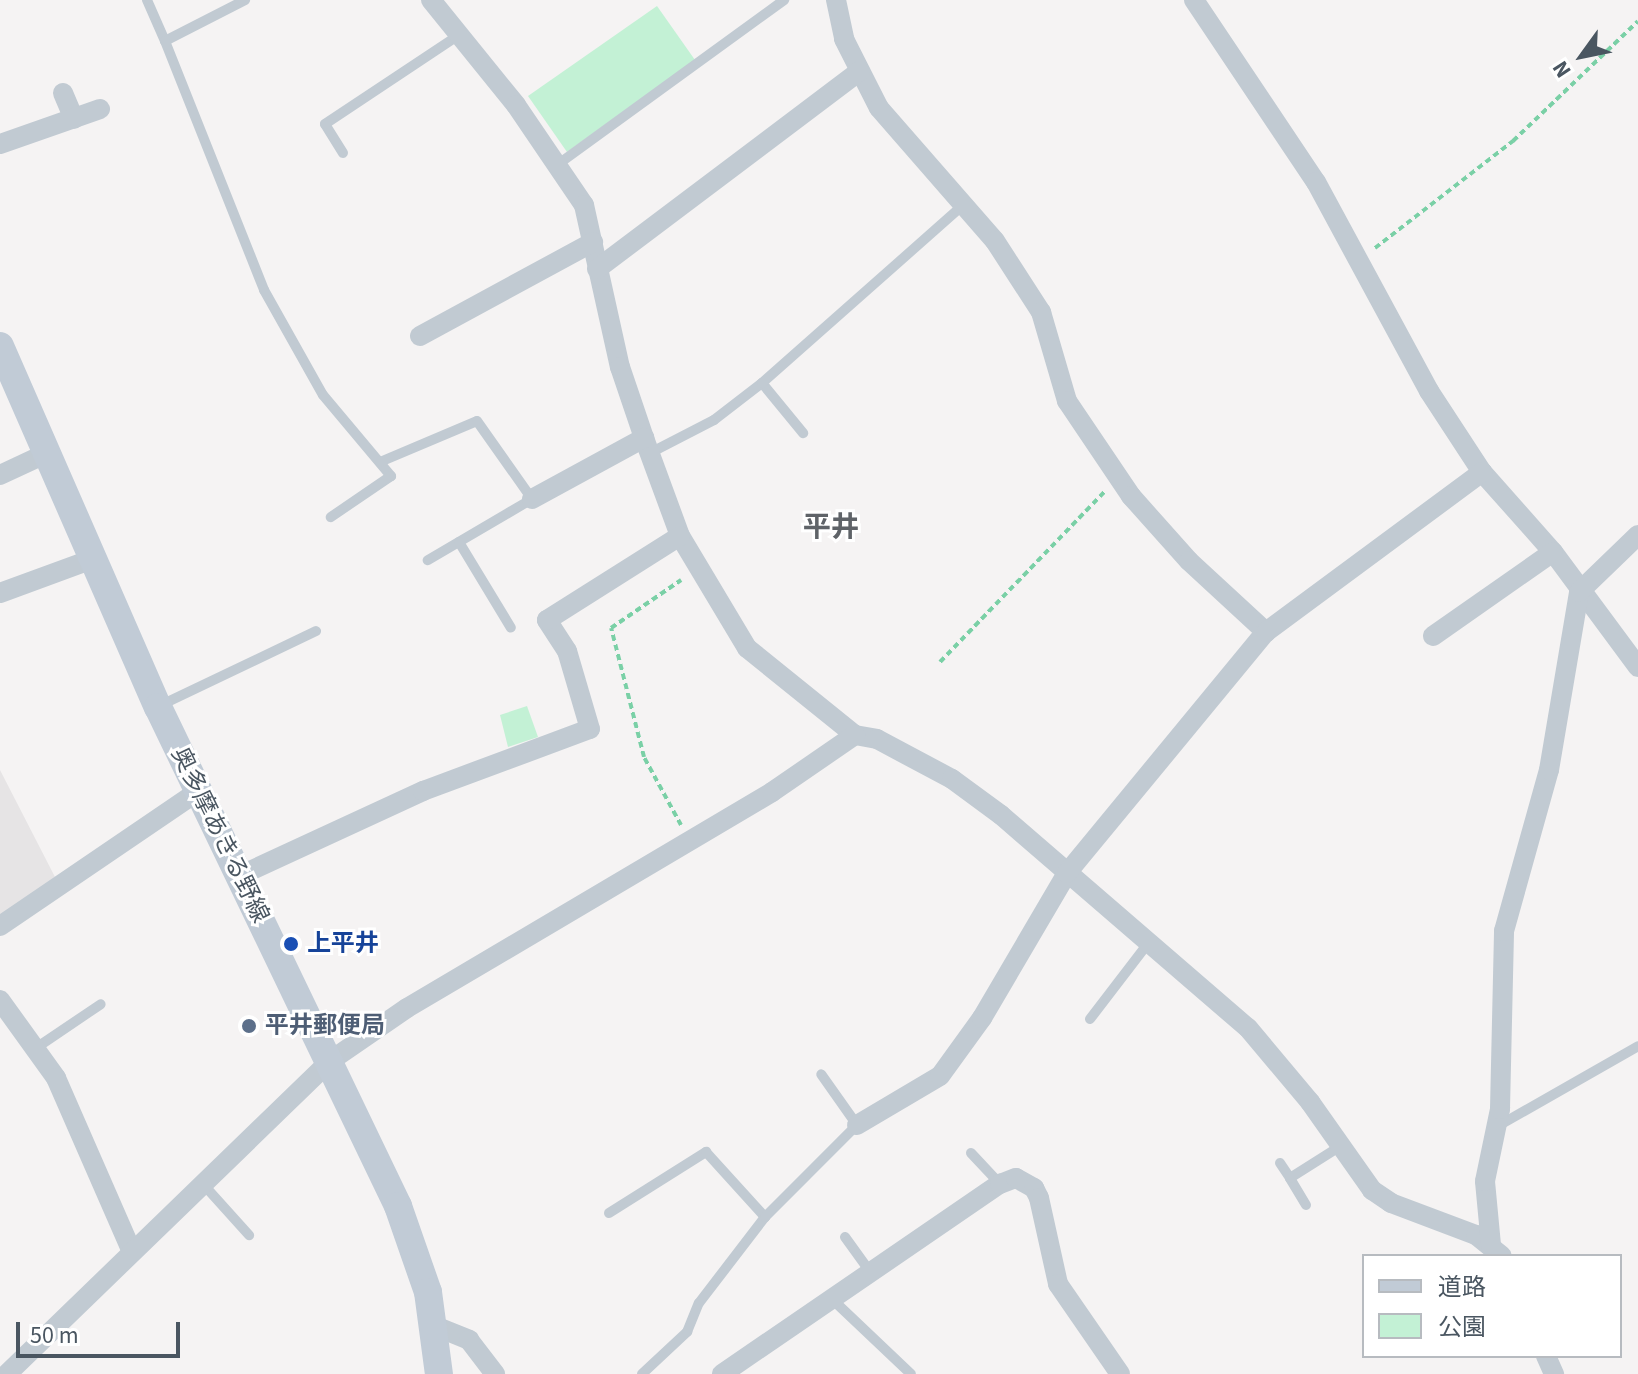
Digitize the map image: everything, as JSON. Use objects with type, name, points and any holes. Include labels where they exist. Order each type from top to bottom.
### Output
[{"type":"main road","name":"奥多摩あきる野線","points":[[0,346],[158,707],[398,1206],[428,1292],[435,1326],[439,1374]]},
{"type":"street","points":[[431,0],[584,205],[620,367],[680,536],[747,648],[855,735],[877,739],[952,779],[1149,942],[1248,1028],[1310,1102],[1364,1182],[1391,1203],[1496,1250]]},
{"type":"street","points":[[836,0],[844,39],[879,108],[995,241],[1041,312],[1067,401],[1131,496],[1189,561],[1266,632]]},
{"type":"street","points":[[1194,0],[1316,182],[1429,391],[1482,472],[1553,552],[1579,592],[1638,667]]},
{"type":"street","points":[[597,269],[860,71]]},
{"type":"street","points":[[63,93],[74,119]]},
{"type":"street","points":[[0,144],[100,109]]},
{"type":"street","points":[[420,336],[593,242]]},
{"type":"street","points":[[532,499],[647,446]]},
{"type":"street","points":[[0,475],[45,454]]},
{"type":"street","points":[[857,1125],[940,1076],[982,1018],[1067,873],[1266,632],[1482,472]]},
{"type":"street","points":[[1496,1250],[1485,1181],[1498,1126],[1504,931],[1549,770],[1579,592],[1638,535]]},
{"type":"street","points":[[239,876],[423,791],[590,729],[567,651],[547,620],[680,536]]},
{"type":"street","points":[[1433,636],[1553,552]]},
{"type":"street","points":[[0,593],[93,559]]},
{"type":"street","points":[[7,1374],[201,1182],[330,1061],[407,1008],[689,841],[855,735]]},
{"type":"street","points":[[0,926],[199,791]]},
{"type":"street","points":[[0,1000],[36,1048],[94,1159],[101,1189],[131,1250]]},
{"type":"street","points":[[722,1374],[834,1301],[1000,1184],[1016,1178],[1034,1188],[1058,1284],[1120,1374]]},
{"type":"street","points":[[435,1326],[469,1340],[495,1374]]},
{"type":"lane","points":[[147,0],[264,290],[323,395],[391,476],[331,517]]},
{"type":"lane","points":[[165,41],[245,0]]},
{"type":"lane","points":[[557,165],[784,0]]},
{"type":"lane","points":[[343,153],[325,124],[459,35]]},
{"type":"lane","points":[[647,446],[714,420],[762,383],[962,206]]},
{"type":"lane","points":[[762,383],[803,433]]},
{"type":"lane","points":[[380,462],[477,421],[532,499],[428,560]]},
{"type":"lane","points":[[459,542],[511,628]]},
{"type":"lane","points":[[158,707],[316,631]]},
{"type":"lane","points":[[1090,1019],[1149,942]]},
{"type":"lane","points":[[36,1048],[101,1004]]},
{"type":"lane","points":[[1498,1126],[1638,1046]]},
{"type":"lane","points":[[642,1374],[687,1332],[699,1303],[765,1217],[857,1125],[821,1074]]},
{"type":"lane","points":[[1290,1178],[1339,1147]]},
{"type":"lane","points":[[609,1213],[706,1152],[765,1217]]},
{"type":"lane","points":[[971,1153],[1000,1184]]},
{"type":"lane","points":[[1280,1163],[1306,1205]]},
{"type":"lane","points":[[201,1182],[249,1235]]},
{"type":"lane","points":[[845,1237],[872,1274]]},
{"type":"lane","points":[[834,1301],[911,1374]]},
{"type":"path","points":[[1360,259],[1513,141],[1638,21]]},
{"type":"path","points":[[940,662],[1113,483]]},
{"type":"path","points":[[689,841],[644,757],[611,628],[699,568]]},
{"type":"shaded area","points":[[0,770],[55,877],[0,917]]},
{"type":"green space","points":[[657,6],[695,60],[567,152],[528,96]]},
{"type":"green space","points":[[527,706],[538,737],[508,747],[500,715]]},
{"type":"place","name":"上平井","points":[[291,944]]},
{"type":"place","name":"平井郵便局","points":[[249,1026]]},
{"type":"district","name":"平井","points":[[831,527]]}]
